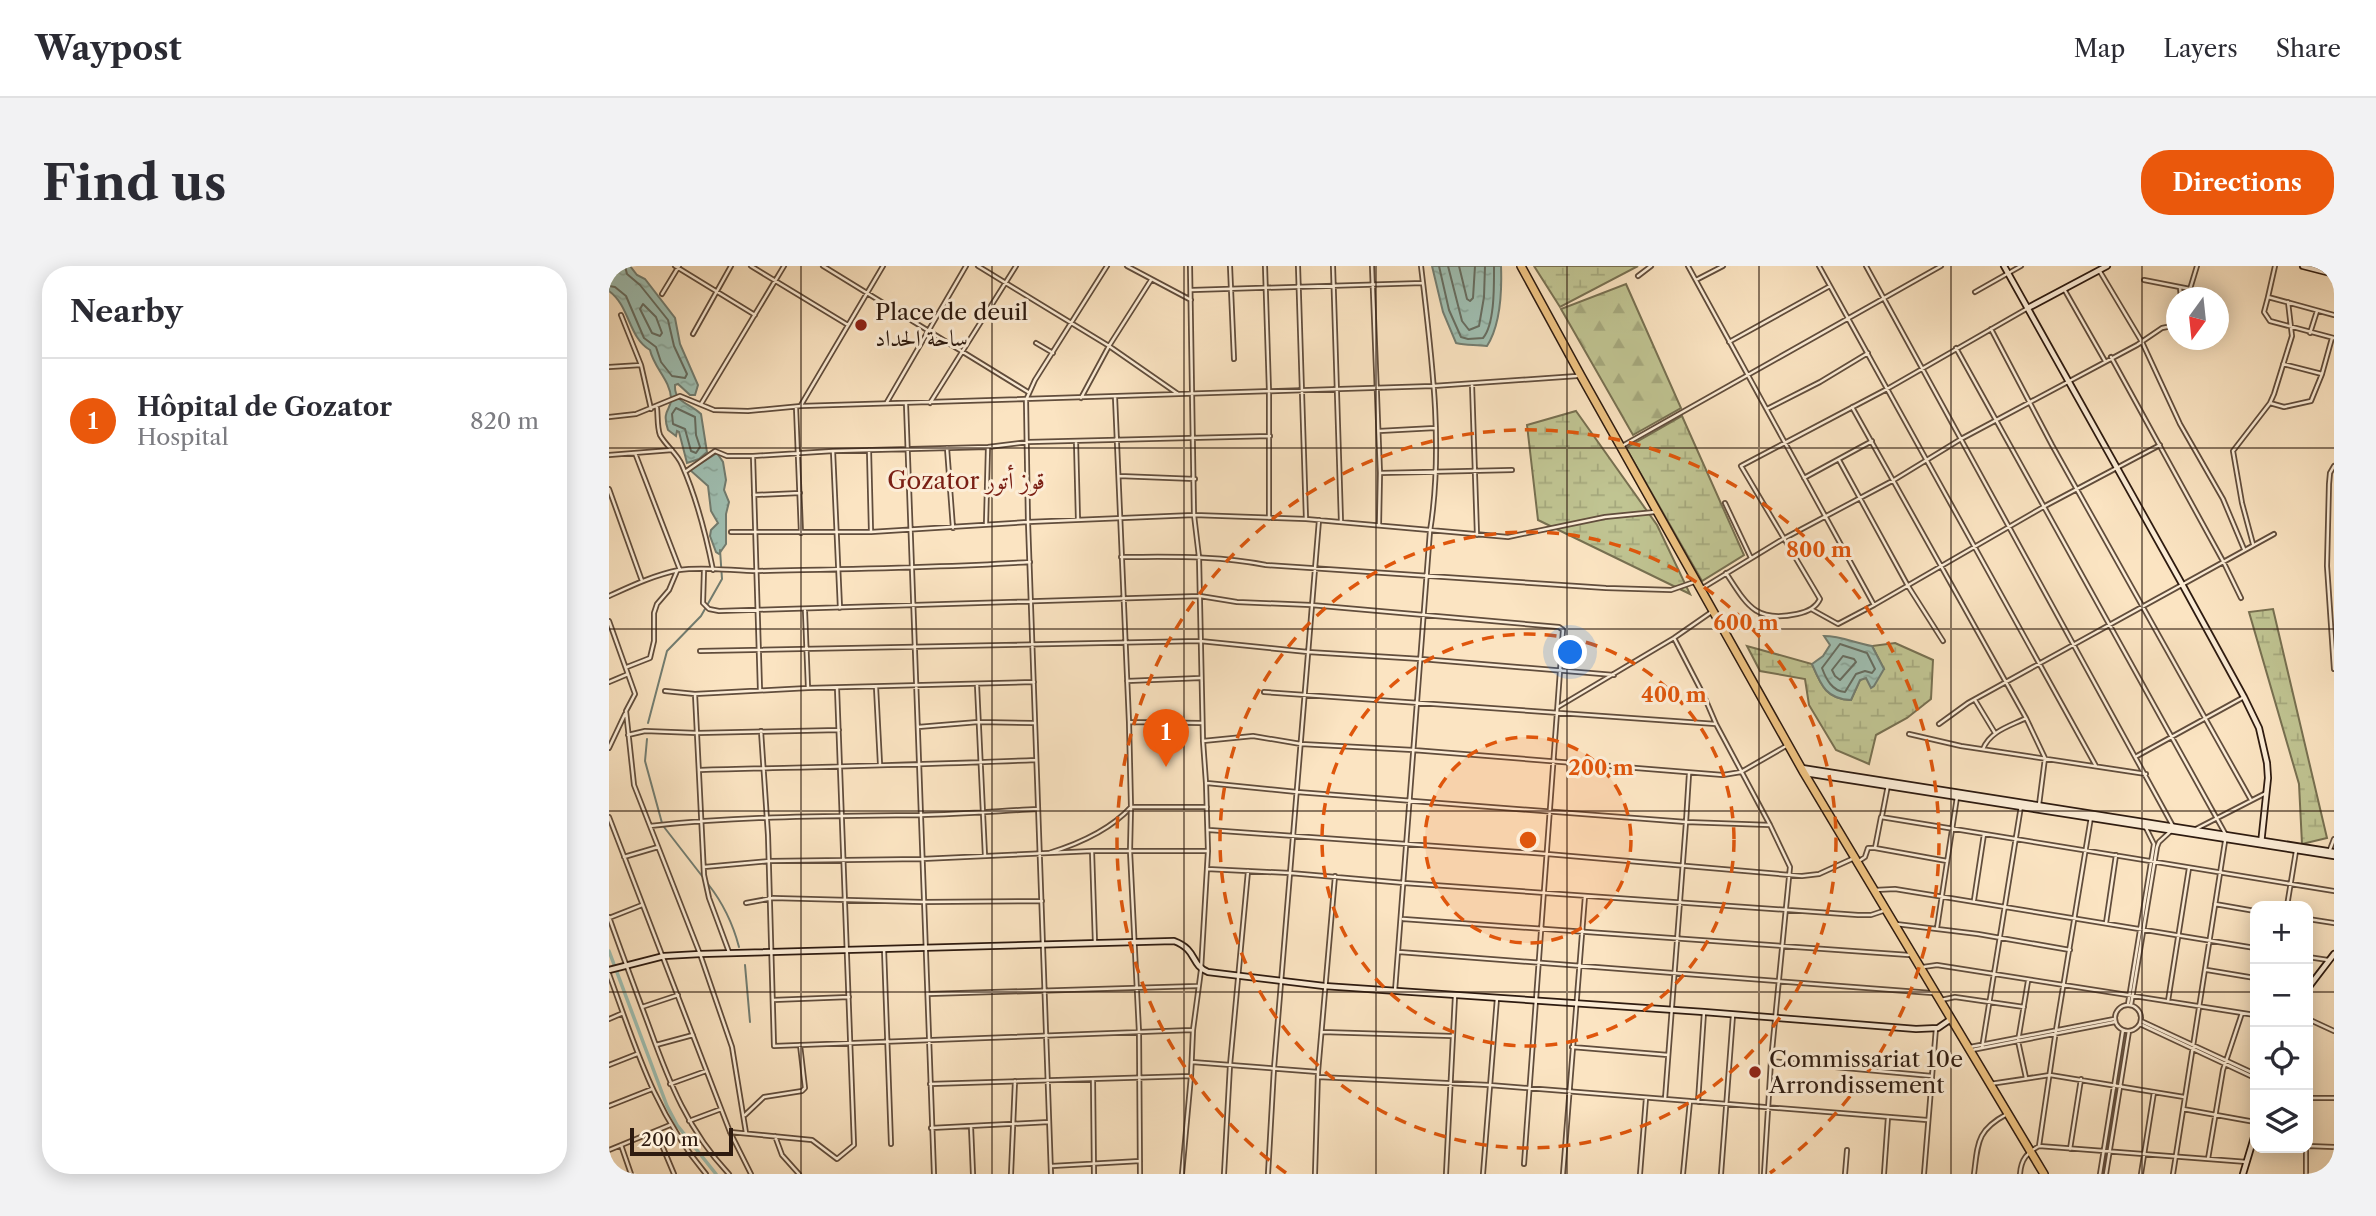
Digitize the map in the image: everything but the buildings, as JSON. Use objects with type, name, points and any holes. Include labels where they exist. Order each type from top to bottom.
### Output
[{"type":"highway","points":[[1521,266],[1803,770],[2044,1174]]},
{"type":"street","points":[[693,334],[731,266]]},
{"type":"street","points":[[751,266],[848,325]]},
{"type":"street","points":[[701,405],[784,266]]},
{"type":"street","points":[[823,266],[1028,392]]},
{"type":"street","points":[[801,533],[798,406],[883,266]]},
{"type":"street","points":[[886,403],[966,266]]},
{"type":"street","points":[[978,266],[1109,346],[1178,394]]},
{"type":"street","points":[[930,403],[1016,266]]},
{"type":"street","points":[[1051,1174],[1026,400],[1028,392],[1107,266]]},
{"type":"street","points":[[1127,266],[1191,300]]},
{"type":"street","points":[[1182,1174],[1197,986],[1201,970],[1208,851],[1199,557],[1195,516],[1190,266]]},
{"type":"street","points":[[1230,266],[1234,359]]},
{"type":"street","points":[[1265,266],[1269,518]]},
{"type":"street","points":[[1299,266],[1306,519]]},
{"type":"street","points":[[1333,266],[1339,389],[1341,522]]},
{"type":"street","points":[[1372,266],[1380,473],[1379,525]]},
{"type":"street","points":[[1395,991],[1426,575],[1434,506],[1433,386],[1421,266]]},
{"type":"street","points":[[1638,276],[1651,266]]},
{"type":"street","points":[[1688,266],[1874,605]]},
{"type":"street","points":[[1696,280],[1723,266]]},
{"type":"street","points":[[1819,266],[2096,766]]},
{"type":"street","points":[[1866,266],[2146,774],[2173,829]]},
{"type":"street","points":[[1622,446],[1941,266]]},
{"type":"street","points":[[2004,266],[2182,584],[2244,697],[2262,736],[2267,762],[2268,792],[2262,842]]},
{"type":"street","points":[[1975,292],[2021,266]]},
{"type":"street","points":[[1726,573],[1747,604],[1762,615],[1781,617],[1818,604],[1820,599],[1741,466],[1887,389],[1921,367],[2106,266]]},
{"type":"street","points":[[2192,287],[2197,266]]},
{"type":"street","points":[[2270,403],[2284,407],[2311,401],[2333,338],[2291,328],[2266,318],[2264,312],[2275,266]]},
{"type":"street","points":[[2303,266],[2334,274]]},
{"type":"street","points":[[662,294],[677,267],[755,315]]},
{"type":"street","points":[[2099,270],[2142,342],[2180,424],[2223,499],[2245,550]]},
{"type":"street","points":[[1081,398],[1109,346],[1151,280]]},
{"type":"street","points":[[2144,280],[2176,287]]},
{"type":"street","points":[[1191,290],[1423,284]]},
{"type":"street","points":[[1729,342],[1830,286]]},
{"type":"street","points":[[2064,289],[2105,361]]},
{"type":"street","points":[[2267,298],[2334,315]]},
{"type":"street","points":[[2253,544],[2242,503],[2233,450],[2270,403],[2292,336],[2288,302]]},
{"type":"street","points":[[2310,333],[2316,311]]},
{"type":"street","points":[[621,315],[641,365],[651,409]]},
{"type":"street","points":[[1121,557],[1243,559],[1266,565],[1652,590],[1699,585],[1726,573],[2166,327]]},
{"type":"street","points":[[1991,329],[2251,800]]},
{"type":"street","points":[[1036,343],[1053,353]]},
{"type":"street","points":[[1956,348],[2226,837],[2173,1174]]},
{"type":"street","points":[[1766,409],[1820,382],[1868,353]]},
{"type":"street","points":[[2111,357],[2241,598]]},
{"type":"street","points":[[2283,364],[2322,374]]},
{"type":"street","points":[[609,367],[641,365]]},
{"type":"street","points":[[609,417],[636,414],[680,397],[714,410],[725,411],[798,406],[1433,386],[1581,376]]},
{"type":"street","points":[[1472,384],[1477,535]]},
{"type":"street","points":[[1115,397],[1129,722],[1130,852],[1139,1032],[1140,1174]]},
{"type":"street","points":[[905,404],[934,1174]]},
{"type":"street","points":[[1851,406],[1943,567],[2045,758],[2039,805]]},
{"type":"street","points":[[657,407],[659,433],[665,443],[674,450],[685,472],[706,532],[713,570]]},
{"type":"street","points":[[1378,431],[1435,428]]},
{"type":"street","points":[[685,472],[715,451],[727,456],[753,456],[988,447],[1028,442],[1269,436]]},
{"type":"street","points":[[1076,441],[1078,520]]},
{"type":"street","points":[[1803,478],[1872,441]]},
{"type":"street","points":[[1811,608],[1838,625],[2045,506],[2159,445]]},
{"type":"street","points":[[986,524],[988,447]]},
{"type":"street","points":[[947,448],[953,528]]},
{"type":"street","points":[[609,455],[674,450]]},
{"type":"street","points":[[869,450],[871,532]]},
{"type":"street","points":[[833,451],[840,608]]},
{"type":"street","points":[[626,667],[650,657],[657,604],[669,590],[679,570],[635,453]]},
{"type":"street","points":[[753,456],[760,691]]},
{"type":"street","points":[[1839,460],[1908,586],[1943,641]]},
{"type":"street","points":[[2334,466],[2329,484],[2327,566],[2334,669]]},
{"type":"street","points":[[1380,473],[1512,470]]},
{"type":"street","points":[[1119,476],[1195,479]]},
{"type":"street","points":[[609,489],[642,581]]},
{"type":"street","points":[[754,495],[800,493]]},
{"type":"street","points":[[1725,503],[1751,558]]},
{"type":"street","points":[[731,532],[871,532],[986,524],[1195,516],[1306,519],[1508,537],[1605,517],[1659,512]]},
{"type":"street","points":[[1268,1174],[1303,696],[1319,520]]},
{"type":"street","points":[[1939,724],[1975,699],[2274,534]]},
{"type":"street","points":[[609,596],[642,581],[679,570],[912,569],[1030,562]]},
{"type":"street","points":[[704,570],[703,603],[709,609],[734,612],[1200,596],[1559,627],[1565,634],[1540,929],[1524,1164]]},
{"type":"street","points":[[805,609],[808,688]]},
{"type":"street","points":[[1558,707],[1674,638],[1713,611]]},
{"type":"street","points":[[609,621],[635,694],[609,748]]},
{"type":"street","points":[[609,640],[615,637]]},
{"type":"street","points":[[1674,638],[1788,860],[1790,874],[1767,1107],[1764,1174]]},
{"type":"street","points":[[700,651],[1200,641],[1308,652],[1614,674]]},
{"type":"street","points":[[609,682],[628,674]]},
{"type":"street","points":[[1126,681],[1201,678]]},
{"type":"street","points":[[665,691],[695,694],[1034,682]]},
{"type":"street","points":[[977,683],[985,856]]},
{"type":"street","points":[[876,687],[880,764]]},
{"type":"street","points":[[730,1132],[812,1140],[837,1160],[852,1149],[856,1140],[837,688]]},
{"type":"street","points":[[1264,692],[1557,715],[1716,724]]},
{"type":"street","points":[[695,694],[704,867],[709,898],[730,953]]},
{"type":"street","points":[[2136,757],[2244,697]]},
{"type":"street","points":[[1975,699],[1995,733]]},
{"type":"street","points":[[626,711],[634,785],[700,954],[732,1047],[746,1133]]},
{"type":"street","points":[[1983,749],[1995,733],[2026,718]]},
{"type":"street","points":[[918,727],[978,722],[1035,723]]},
{"type":"street","points":[[1129,722],[1202,723]]},
{"type":"street","points":[[628,735],[645,731],[697,733],[839,730]]},
{"type":"street","points":[[761,731],[769,861],[774,1046],[1193,1030]]},
{"type":"street","points":[[1909,734],[1983,749],[2146,774]]},
{"type":"street","points":[[1203,741],[1253,736],[1301,744],[1413,750],[1723,775],[1741,772],[1789,744]]},
{"type":"street","points":[[699,770],[880,764],[918,766],[1036,760]]},
{"type":"street","points":[[1803,770],[2331,854],[2334,839]]},
{"type":"street","points":[[1665,1098],[1689,774]]},
{"type":"street","points":[[1206,783],[1686,822],[1770,825]]},
{"type":"street","points":[[1875,848],[1888,783]]},
{"type":"street","points":[[2194,830],[2268,792]]},
{"type":"street","points":[[1937,928],[1958,794]]},
{"type":"street","points":[[2021,805],[2039,805],[2226,837]]},
{"type":"street","points":[[1982,1046],[2021,805]]},
{"type":"street","points":[[1041,855],[1087,838],[1121,818],[1131,807],[1207,807]]},
{"type":"street","points":[[649,826],[767,817],[921,815],[1038,809]]},
{"type":"street","points":[[2039,1146],[2055,1032],[2092,816]]},
{"type":"street","points":[[609,817],[730,1132],[751,1174]]},
{"type":"street","points":[[1881,817],[2334,891]]},
{"type":"street","points":[[2129,1004],[2153,861],[2154,844],[2144,825]]},
{"type":"street","points":[[2153,861],[2159,842],[2173,829]]},
{"type":"street","points":[[1208,830],[1547,854],[1803,876],[1819,874],[1856,860],[1865,856],[1868,848],[1947,861]]},
{"type":"street","points":[[1974,901],[1984,834]]},
{"type":"street","points":[[625,858],[658,848]]},
{"type":"street","points":[[2288,901],[2296,848]]},
{"type":"street","points":[[704,867],[769,861],[922,859],[1092,851],[1208,851]]},
{"type":"street","points":[[1092,851],[1095,943]]},
{"type":"street","points":[[2106,923],[2116,855]]},
{"type":"street","points":[[2168,1001],[2189,868]]},
{"type":"street","points":[[1207,869],[1858,915],[1871,915],[1886,910]]},
{"type":"street","points":[[1224,1174],[1230,1065],[1248,871]]},
{"type":"street","points":[[1315,1174],[1318,1075],[1335,876]]},
{"type":"street","points":[[1873,890],[1895,889],[2250,946]]},
{"type":"street","points":[[1563,1174],[1585,897]]},
{"type":"street","points":[[746,903],[769,898],[923,902],[1042,901]]},
{"type":"street","points":[[2215,904],[2250,910]]},
{"type":"street","points":[[643,905],[609,918],[623,965],[642,1007],[670,1084],[699,1138],[729,1174]]},
{"type":"street","points":[[1402,919],[1913,955]]},
{"type":"street","points":[[2313,920],[2334,923]]},
{"type":"street","points":[[1894,923],[2070,950]]},
{"type":"street","points":[[706,1174],[684,1149],[670,1125],[637,1054],[610,971],[623,965],[664,956],[700,954],[1174,941],[1189,949],[1201,970],[1324,986],[1916,1029],[1936,1028],[1951,1019]]},
{"type":"street","points":[[884,950],[891,1144]]},
{"type":"street","points":[[1399,952],[1779,981],[1955,997],[2024,1007]]},
{"type":"street","points":[[2313,981],[2334,954]]},
{"type":"street","points":[[2313,958],[2328,960]]},
{"type":"street","points":[[1920,967],[1937,965],[2250,1014]]},
{"type":"street","points":[[2205,970],[2250,977]]},
{"type":"street","points":[[2026,1077],[2019,1039],[2029,979]]},
{"type":"street","points":[[928,994],[1197,986]]},
{"type":"street","points":[[642,1007],[678,995]]},
{"type":"street","points":[[772,1000],[849,996]]},
{"type":"street","points":[[1446,1174],[1455,996]]},
{"type":"street","points":[[1483,1174],[1497,998]]},
{"type":"street","points":[[2115,1021],[2120,1007],[2129,1004],[2139,1009],[2141,1023]]},
{"type":"street","points":[[1698,1102],[1704,1012]]},
{"type":"street","points":[[609,1019],[624,1013]]},
{"type":"street","points":[[2209,1159],[2225,1062],[2242,1013]]},
{"type":"street","points":[[1721,1174],[1733,1015]]},
{"type":"street","points":[[1968,1049],[2115,1021]]},
{"type":"street","points":[[2115,1021],[2123,1030],[2129,1031],[2141,1023]]},
{"type":"street","points":[[2313,1021],[2334,1031]]},
{"type":"street","points":[[2141,1023],[2250,1074]]},
{"type":"street","points":[[1924,1174],[1936,1028]]},
{"type":"street","points":[[2100,1174],[2123,1030]]},
{"type":"street","points":[[2106,1174],[2129,1031]]},
{"type":"street","points":[[1322,1032],[1453,1036]]},
{"type":"street","points":[[655,1046],[693,1035]]},
{"type":"street","points":[[744,1116],[769,1095],[802,1091],[805,1088],[800,1045]]},
{"type":"street","points":[[1572,1047],[1668,1055]]},
{"type":"street","points":[[609,1065],[637,1054]]},
{"type":"street","points":[[1771,1061],[1931,1076]]},
{"type":"street","points":[[1192,1062],[1274,1068],[1318,1075],[1665,1098],[1927,1120]]},
{"type":"street","points":[[670,1084],[706,1071]]},
{"type":"street","points":[[1989,1085],[2050,1075],[2184,1097]]},
{"type":"street","points":[[930,1084],[1191,1076]]},
{"type":"street","points":[[1093,1078],[1094,1174]]},
{"type":"street","points":[[2070,1149],[2081,1079]]},
{"type":"street","points":[[1011,1174],[1014,1081]]},
{"type":"street","points":[[609,1107],[652,1090]]},
{"type":"street","points":[[2141,1174],[2154,1092]]},
{"type":"street","points":[[1640,1174],[1646,1098]]},
{"type":"street","points":[[2313,1098],[2334,1098]]},
{"type":"street","points":[[1683,1174],[1690,1101]]},
{"type":"street","points":[[689,1121],[721,1109]]},
{"type":"street","points":[[2182,1109],[2250,1121]]},
{"type":"street","points":[[1974,1174],[1983,1131],[1991,1122],[2007,1114]]},
{"type":"street","points":[[1884,1174],[1888,1117]]},
{"type":"street","points":[[931,1128],[1049,1122]]},
{"type":"street","points":[[609,1150],[670,1125]]},
{"type":"street","points":[[971,1127],[973,1174]]},
{"type":"street","points":[[656,1131],[674,1174]]},
{"type":"street","points":[[775,1136],[782,1155],[799,1174]]},
{"type":"street","points":[[621,1145],[631,1174]]},
{"type":"street","points":[[2020,1174],[2022,1161],[2030,1151],[2039,1146],[2247,1162]]},
{"type":"street","points":[[2313,1147],[2334,1147]]},
{"type":"street","points":[[1845,1174],[1847,1150]]},
{"type":"street","points":[[2243,1174],[2250,1153]]},
{"type":"street","points":[[2306,1174],[2307,1153]]},
{"type":"street","points":[[1051,1166],[1140,1161]]},
{"type":"green space","points":[[1534,266],[1638,266],[1560,307]]},
{"type":"green space","points":[[1626,284],[1681,408],[1633,435],[1561,309]]},
{"type":"green space","points":[[1576,411],[1657,525],[1690,594],[1538,520],[1527,425]]},
{"type":"green space","points":[[1682,416],[1744,555],[1702,581],[1626,448]]},
{"type":"green space","points":[[2273,609],[2327,838],[2302,844],[2299,784],[2249,612]]},
{"type":"green space","points":[[1895,643],[1933,660],[1931,699],[1907,718],[1876,735],[1869,764],[1836,750],[1809,705],[1805,679],[1760,671],[1747,646],[1812,664],[1825,690],[1836,697],[1851,700],[1860,680],[1884,669],[1872,646]]},
{"type":"water","points":[[609,266],[630,266],[637,275],[645,279],[675,318],[680,344],[698,385],[695,395],[690,395],[678,384],[675,385],[675,391],[680,399],[701,414],[707,452],[699,459],[687,463],[679,432],[677,431],[676,436],[668,430],[666,414],[671,398],[668,385],[650,350],[637,337],[621,305],[609,291]]},
{"type":"water","points":[[1432,266],[1501,266],[1498,318],[1487,346],[1456,343],[1443,312]]},
{"type":"water","points":[[717,453],[723,462],[726,480],[724,490],[729,502],[726,514],[726,544],[719,554],[710,536],[711,530],[718,523],[711,511],[708,486],[690,470]]},
{"type":"water","points":[[1824,636],[1872,646],[1884,669],[1874,686],[1871,688],[1866,678],[1860,680],[1851,700],[1830,694],[1812,664],[1823,656],[1830,645]]},
{"type":"waterway","points":[[648,723],[667,651],[701,616],[722,579],[720,550]]},
{"type":"waterway","points":[[647,739],[645,761],[662,823]]},
{"type":"waterway","points":[[664,827],[702,876]]},
{"type":"waterway","points":[[708,884],[727,914],[739,947]]},
{"type":"waterway","points":[[609,951],[667,1106],[677,1125],[716,1174]]},
{"type":"waterway","points":[[745,965],[750,1022]]},
{"type":"place","name":"Place de deuil ساحة الحداد","points":[[861,325]]},
{"type":"place","name":"Hôpital de Gozator","points":[[1166,767]]},
{"type":"place","name":"Commissariat 10e Arrondissement","points":[[1755,1072]]},
{"type":"district","name":"Gozator قوز أتور","points":[[966,480]]}]
